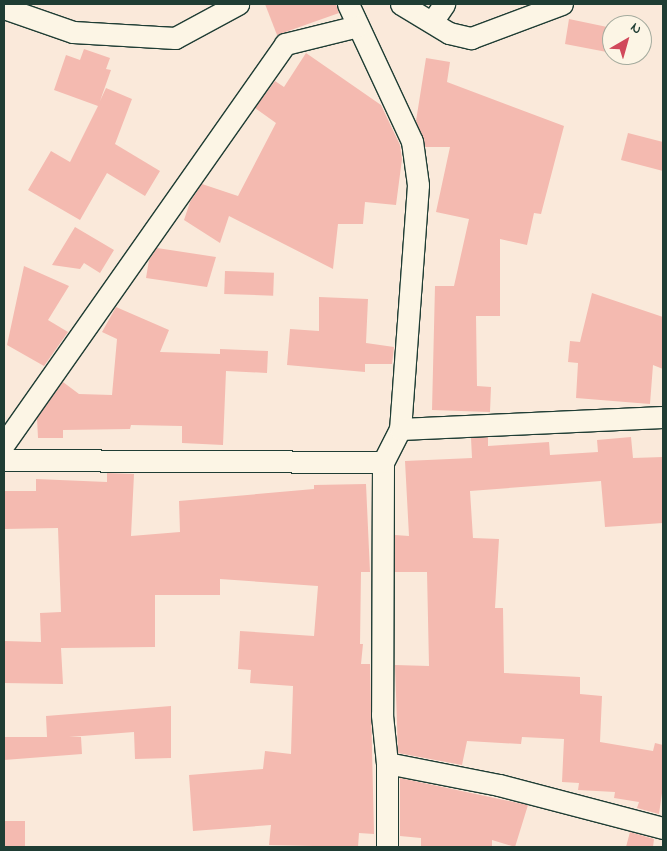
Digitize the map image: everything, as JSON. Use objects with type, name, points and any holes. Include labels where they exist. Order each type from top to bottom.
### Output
[{"type":"street","points":[[4,8],[74,32],[175,38],[238,4]]},
{"type":"street","points":[[348,4],[412,141],[418,185],[400,429],[383,462],[382,716],[387,763],[387,847]]},
{"type":"street","points":[[400,4],[449,33],[471,38],[562,4]]},
{"type":"street","points":[[432,22],[444,4]]},
{"type":"street","points":[[4,444],[285,44],[358,26]]},
{"type":"street","points":[[400,429],[663,418]]},
{"type":"street","points":[[4,460],[383,462]]},
{"type":"street","points":[[387,763],[498,785],[663,828]]},
{"type":"building","points":[[265,4],[336,4],[339,13],[277,35]]},
{"type":"building","points":[[569,19],[602,26],[602,51],[565,44]]},
{"type":"building","points":[[84,49],[110,58],[106,69],[111,70],[100,101],[106,88],[132,99],[115,144],[160,171],[145,196],[107,173],[80,220],[28,190],[51,151],[70,162],[98,106],[54,90],[66,55],[80,60]]},
{"type":"building","points":[[306,53],[381,105],[400,145],[402,159],[396,205],[365,202],[363,224],[338,224],[333,269],[229,216],[220,243],[184,220],[190,202],[202,184],[238,196],[276,123],[255,108],[275,81],[284,87]]},
{"type":"building","points":[[426,58],[450,62],[447,82],[564,126],[541,214],[534,213],[527,245],[500,239],[500,316],[476,316],[477,386],[491,387],[490,412],[432,410],[435,286],[454,286],[469,219],[436,212],[450,147],[425,147],[416,121]]},
{"type":"building","points":[[628,133],[663,142],[663,171],[621,160]]},
{"type":"building","points":[[75,227],[114,250],[100,273],[84,263],[80,269],[52,265]]},
{"type":"building","points":[[157,248],[216,257],[207,287],[146,278],[149,260]]},
{"type":"building","points":[[24,266],[69,286],[48,320],[68,332],[44,366],[7,345]]},
{"type":"building","points":[[225,271],[274,273],[273,296],[224,294]]},
{"type":"building","points":[[592,293],[663,317],[663,369],[653,365],[650,404],[576,398],[578,363],[568,362],[570,341],[580,342]]},
{"type":"building","points":[[319,297],[368,299],[366,343],[394,347],[392,364],[365,364],[365,372],[287,365],[290,329],[319,331]]},
{"type":"building","points":[[116,307],[169,330],[160,352],[220,354],[220,349],[268,351],[267,373],[226,371],[223,445],[182,443],[182,426],[131,425],[130,429],[63,430],[63,438],[38,438],[37,418],[63,382],[79,394],[112,395],[117,339],[102,332]]},
{"type":"building","points":[[488,437],[488,446],[549,442],[550,455],[598,452],[597,440],[631,437],[633,458],[663,457],[663,523],[605,527],[601,481],[470,491],[473,538],[499,539],[495,608],[503,608],[504,673],[580,677],[580,694],[602,696],[600,742],[653,751],[655,743],[663,745],[663,786],[659,814],[637,808],[639,802],[614,798],[615,792],[578,790],[579,783],[562,782],[564,739],[522,737],[521,744],[467,741],[462,765],[398,753],[395,665],[429,666],[427,572],[395,572],[395,535],[409,536],[405,461],[472,458],[471,438]]},
{"type":"building","points":[[107,473],[134,474],[131,536],[180,532],[179,501],[314,489],[314,485],[366,484],[370,572],[361,572],[360,644],[363,644],[361,664],[370,664],[374,834],[359,833],[358,847],[269,845],[271,825],[193,831],[189,775],[263,769],[265,751],[291,754],[293,686],[250,683],[251,670],[238,669],[240,631],[314,636],[318,586],[220,579],[220,595],[155,595],[155,647],[61,648],[63,684],[4,683],[4,641],[41,642],[40,613],[61,612],[58,528],[4,529],[4,491],[36,491],[36,479],[107,482]]},
{"type":"building","points":[[171,706],[171,758],[135,759],[134,732],[69,737],[81,737],[82,754],[4,760],[4,737],[47,737],[46,716]]},
{"type":"building","points":[[400,778],[528,805],[515,847],[492,840],[492,847],[421,847],[421,838],[400,836]]},
{"type":"building","points":[[4,821],[25,821],[25,847],[4,847]]},
{"type":"building","points":[[630,832],[654,839],[653,847],[626,847]]}]
